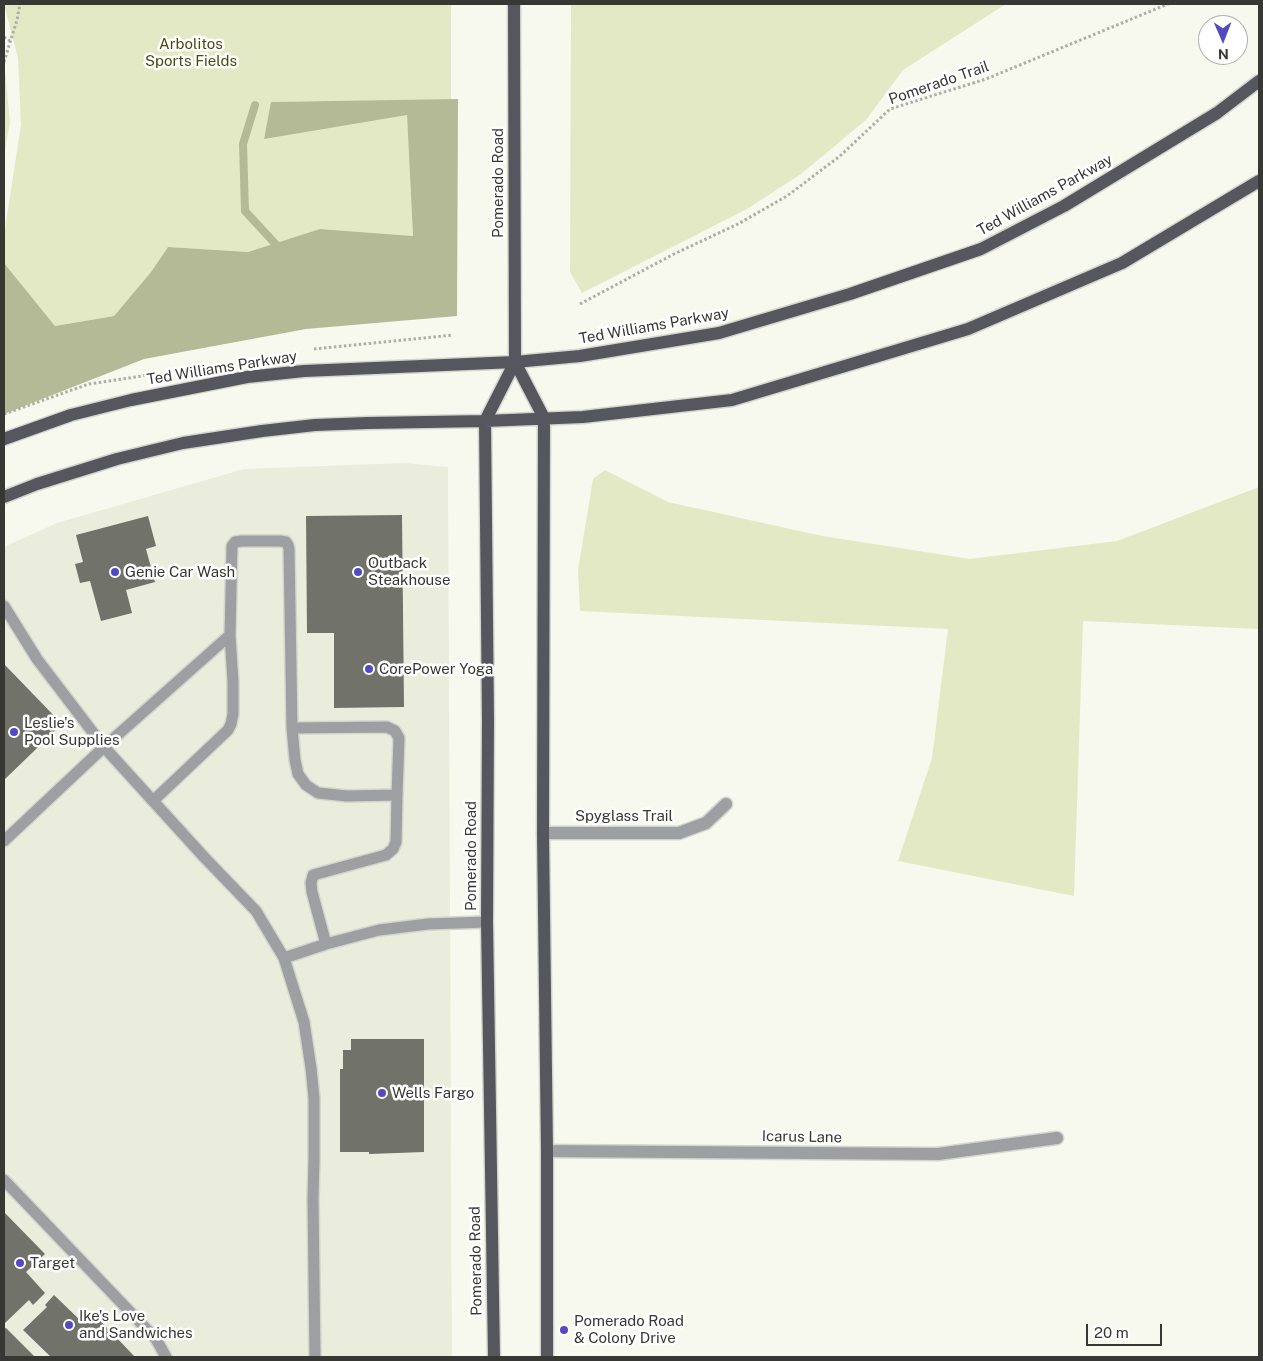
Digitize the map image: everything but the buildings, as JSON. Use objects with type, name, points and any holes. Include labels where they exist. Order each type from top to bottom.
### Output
[{"type":"main road","name":"Pomerado Road","points":[[494,1357],[487,922],[488,720],[485,421],[515,362],[514,4]]},
{"type":"main road","name":"Ted Williams Parkway","points":[[4,439],[71,415],[131,400],[247,378],[304,370],[515,362],[580,356],[719,334],[850,294],[981,249],[1064,206],[1217,113],[1259,81]]},
{"type":"main road","points":[[4,497],[37,484],[117,459],[183,443],[262,430],[315,425],[583,417],[732,400],[968,329],[1122,263],[1259,181]]},
{"type":"main road","name":"Pomerado Road","points":[[515,362],[544,418],[542,833],[547,1151],[547,1357]]},
{"type":"street","name":"Spyglass Trail","points":[[542,833],[679,833],[706,823],[726,804]]},
{"type":"street","name":"Icarus Lane","points":[[547,1151],[938,1154],[1057,1138]]},
{"type":"lane","points":[[153,802],[228,730],[231,724],[233,714],[233,682],[230,634],[232,546],[234,542],[280,541],[286,542],[288,545],[292,728],[298,774],[306,785],[318,793],[347,796],[397,795]]},
{"type":"lane","points":[[4,608],[37,658],[104,747],[256,911],[284,958],[304,1022],[314,1098],[315,1357]]},
{"type":"lane","points":[[4,841],[104,747],[230,634]]},
{"type":"lane","points":[[292,728],[387,727],[396,731],[399,738],[396,842],[393,849],[386,855],[313,875],[311,883],[312,892],[326,944]]},
{"type":"lane","points":[[284,958],[326,944],[372,932],[428,924],[487,922]]},
{"type":"lane","points":[[4,1180],[156,1339],[166,1357]]},
{"type":"path","points":[[4,62],[18,20],[20,4]]},
{"type":"path","name":"Pomerado Trail","points":[[580,304],[674,254],[738,224],[787,196],[840,156],[890,109],[986,79],[1168,4]]},
{"type":"path","points":[[4,38],[10,41]]},
{"type":"shaded area","points":[[404,463],[448,467],[452,1357],[4,1357],[4,547],[57,523],[244,469]]},
{"type":"green space","name":"Arbolitos Sports Fields","points":[[4,4],[451,4],[451,100],[272,102],[264,138],[407,114],[413,236],[321,229],[248,252],[168,247],[151,272],[114,316],[55,326],[4,263],[4,235],[21,125],[18,58]]},
{"type":"green space","points":[[571,4],[1006,4],[903,70],[866,120],[801,174],[747,209],[582,293],[570,272]]},
{"type":"green space","points":[[4,59],[10,123],[4,154]]},
{"type":"green space","points":[[458,99],[457,316],[306,329],[144,359],[4,414],[4,263],[55,326],[114,316],[151,272],[168,247],[248,252],[320,229],[413,236],[407,115],[264,139],[271,102]]},
{"type":"green space","points":[[605,470],[668,502],[822,536],[970,559],[1117,541],[1259,487],[1259,629],[1083,621],[1074,896],[898,861],[932,758],[948,629],[580,611],[578,570],[593,479]]},
{"type":"waterway","points":[[255,105],[243,144],[245,211],[293,263],[299,290],[289,314]]},
{"type":"place","name":"Genie Car Wash","points":[[115,572]]},
{"type":"place","name":"Outback Steakhouse","points":[[358,572]]},
{"type":"place","name":"CorePower Yoga","points":[[369,669]]},
{"type":"place","name":"Leslie's Pool Supplies","points":[[14,732]]},
{"type":"place","name":"Wells Fargo","points":[[382,1093]]},
{"type":"place","name":"Target","points":[[20,1263]]},
{"type":"place","name":"Ike's Love and Sandwiches","points":[[69,1325]]},
{"type":"place","name":"Pomerado Road & Colony Drive","points":[[564,1330]]}]
